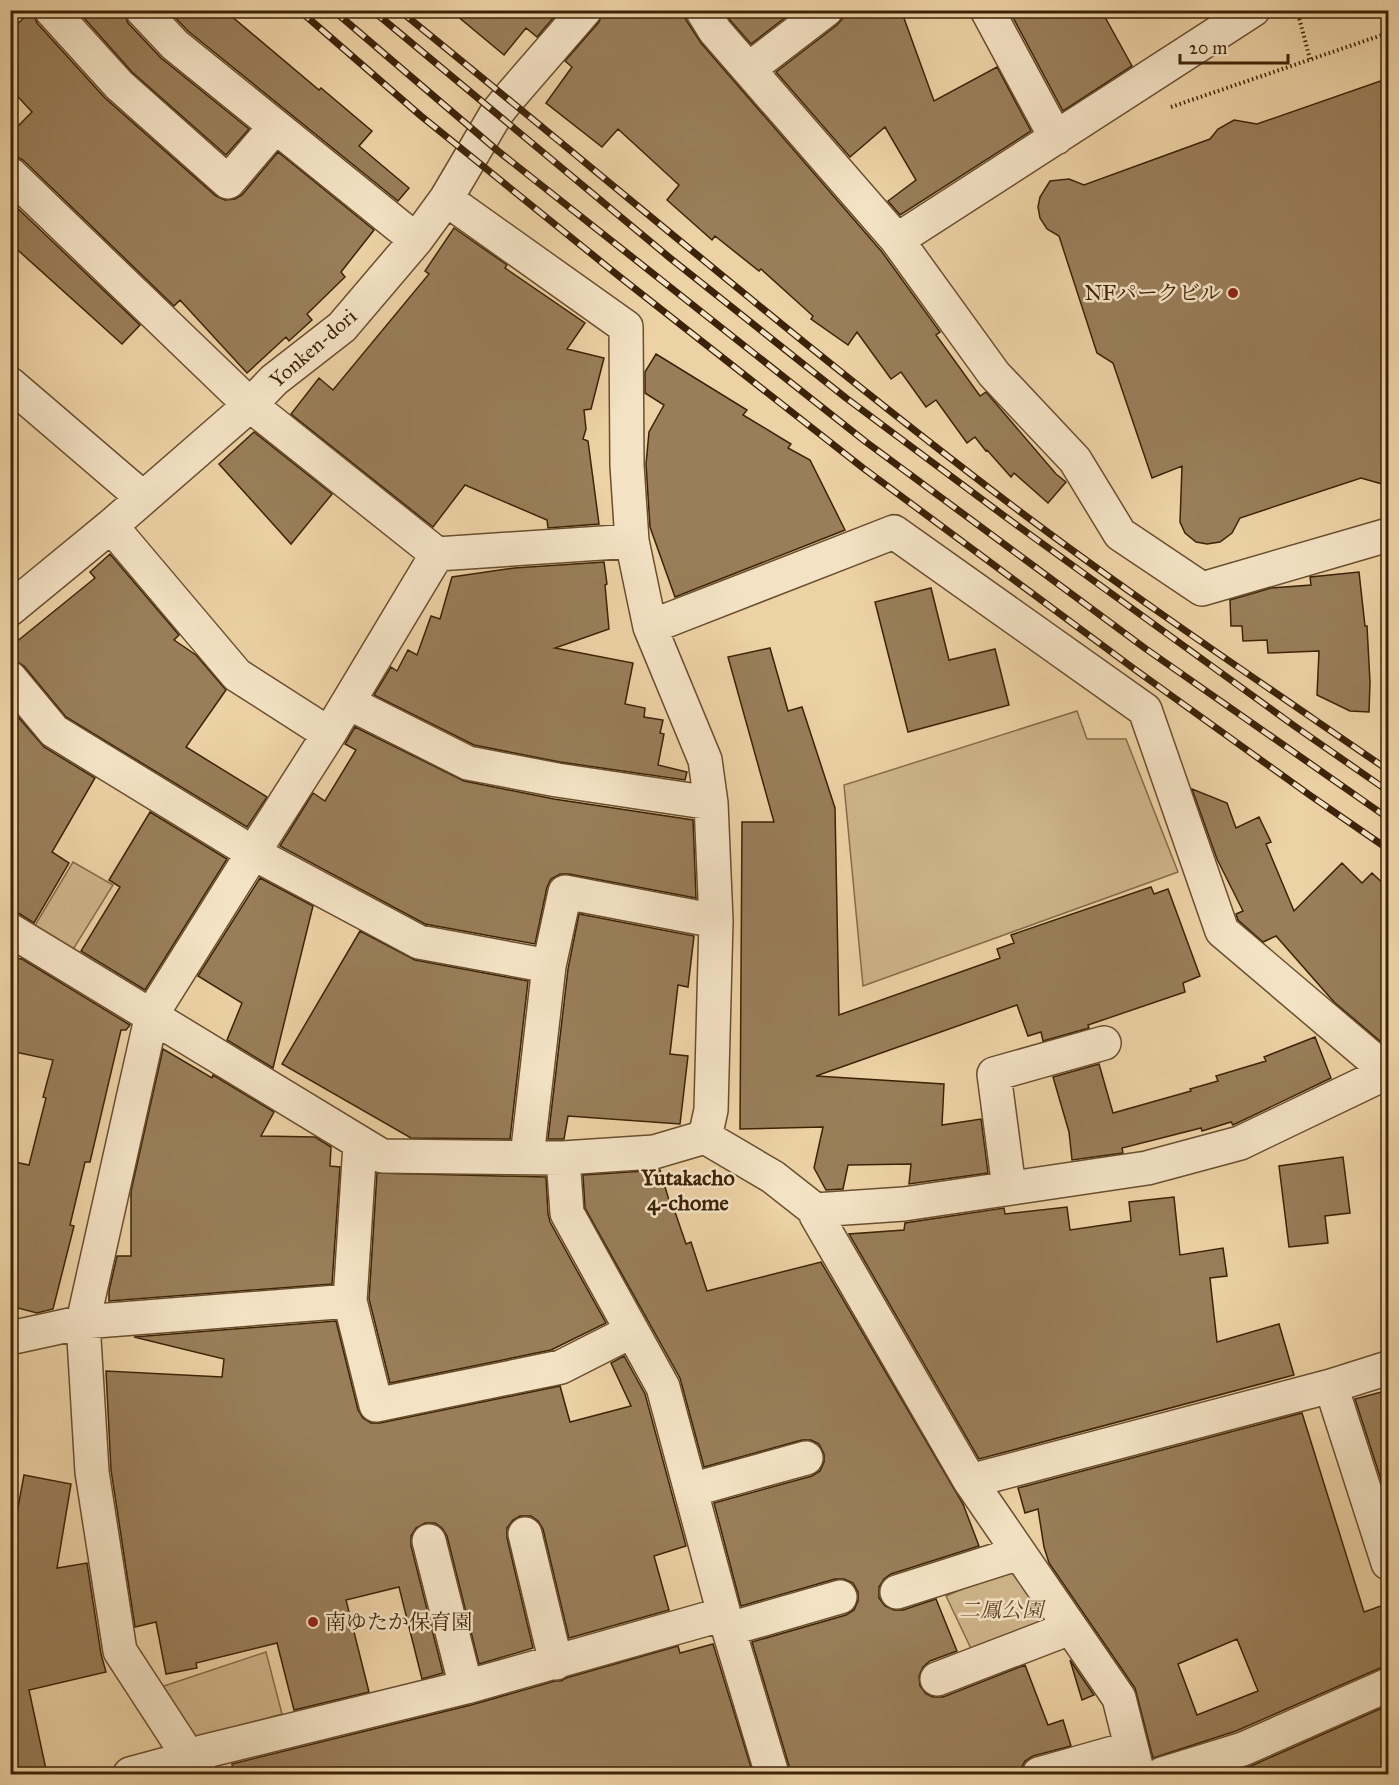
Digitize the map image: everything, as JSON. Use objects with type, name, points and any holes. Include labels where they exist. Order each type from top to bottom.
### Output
[{"type":"street","points":[[51,10],[119,84],[228,182],[275,127]]},
{"type":"street","points":[[142,10],[175,45],[416,240]]},
{"type":"street","name":"Yonken-dori","points":[[10,609],[111,526],[250,405],[274,380],[342,327],[416,240],[446,199],[496,114],[585,10]]},
{"type":"street","points":[[702,10],[716,31],[897,240],[994,374],[1075,460],[1120,534],[1202,588],[1389,535]]},
{"type":"street","points":[[749,69],[826,10]]},
{"type":"street","points":[[987,10],[1056,138]]},
{"type":"street","points":[[897,240],[1253,10]]},
{"type":"street","points":[[10,174],[250,405],[437,554],[632,541]]},
{"type":"street","points":[[446,199],[626,327],[627,465],[632,541],[650,627],[705,760],[711,803],[716,921],[711,1110],[705,1137]]},
{"type":"street","points":[[10,384],[143,498]]},
{"type":"street","points":[[111,526],[237,675],[329,734]]},
{"type":"street","points":[[650,627],[894,532],[1145,710],[1222,931],[1276,987],[1389,1072],[1240,1143],[1147,1168],[1055,1174],[1009,1188],[904,1204],[812,1214]]},
{"type":"street","points":[[194,1766],[120,1651],[92,1472],[84,1322],[152,1014],[349,703],[437,554]]},
{"type":"street","points":[[10,678],[54,731],[253,853],[419,942],[549,966]]},
{"type":"street","points":[[349,703],[468,763],[558,780],[711,803]]},
{"type":"street","points":[[527,1157],[549,966],[565,892],[716,921]]},
{"type":"street","points":[[10,930],[152,1014],[382,1156],[563,1158],[654,1152],[705,1137],[771,1180],[812,1214],[970,1481],[1119,1698],[1135,1761],[1039,1774]]},
{"type":"street","points":[[1009,1188],[994,1074],[1104,1043]]},
{"type":"street","points":[[360,1144],[350,1301],[376,1405],[561,1367],[632,1331]]},
{"type":"street","points":[[563,1158],[567,1213],[663,1387],[727,1622],[772,1774]]},
{"type":"street","points":[[10,1338],[84,1322],[350,1301]]},
{"type":"street","points":[[970,1481],[1331,1386],[1389,1368]]},
{"type":"street","points":[[1331,1386],[1389,1563]]},
{"type":"street","points":[[691,1490],[806,1458]]},
{"type":"street","points":[[525,1534],[556,1663]]},
{"type":"street","points":[[429,1541],[466,1687]]},
{"type":"street","points":[[897,1592],[1019,1553]]},
{"type":"street","points":[[194,1766],[202,1752],[556,1663],[840,1597]]},
{"type":"street","points":[[937,1679],[1070,1628]]},
{"type":"street","points":[[1162,1774],[1243,1749],[1389,1685]]},
{"type":"street","points":[[130,1774],[194,1766]]},
{"type":"path","points":[[1297,10],[1311,59]]},
{"type":"path","points":[[1166,109],[1389,33]]},
{"type":"green space","points":[[1077,711],[1087,739],[1126,739],[1178,872],[863,986],[844,785]]},
{"type":"green space","points":[[73,862],[113,885],[69,956],[31,932]]},
{"type":"green space","name":"二鳳公園","points":[[1005,1571],[1026,1579],[1051,1618],[975,1657],[946,1596]]},
{"type":"green space","points":[[266,1652],[282,1714],[193,1738],[161,1687]]},
{"type":"building","points":[[32,10],[37,23],[105,98],[216,196],[225,200],[235,199],[242,195],[278,152],[374,230],[341,272],[345,277],[307,314],[312,320],[289,341],[286,337],[247,373],[180,300],[174,306],[23,160],[10,156],[10,134],[32,112],[10,88],[10,31]]},
{"type":"building","points":[[77,10],[123,10],[128,23],[161,58],[249,129],[226,155],[132,72]]},
{"type":"building","points":[[168,10],[224,10],[319,90],[321,88],[372,131],[359,146],[409,188],[398,201],[188,31]]},
{"type":"building","points":[[450,10],[560,10],[537,37],[526,28],[504,55]]},
{"type":"building","points":[[603,10],[683,10],[686,20],[701,43],[882,252],[940,332],[936,335],[980,396],[986,392],[1056,474],[1066,482],[1048,503],[1014,473],[1011,477],[975,437],[967,443],[936,400],[926,407],[901,372],[891,379],[857,332],[848,345],[811,319],[813,316],[761,269],[759,271],[715,236],[712,240],[667,200],[679,185],[618,129],[602,147],[546,103],[572,67],[565,61],[599,22]]},
{"type":"building","points":[[724,10],[795,10],[751,44]]},
{"type":"building","points":[[844,10],[901,10],[934,101],[997,67],[1031,131],[900,215],[888,201],[916,180],[885,127],[850,157],[776,72],[837,25],[843,18]]},
{"type":"building","points":[[1009,10],[1101,10],[1132,66],[1063,111]]},
{"type":"building","name":"NFパークビル","points":[[1389,78],[1389,486],[1361,478],[1240,518],[1232,533],[1220,542],[1207,544],[1196,542],[1185,533],[1180,522],[1182,466],[1152,478],[1113,363],[1097,353],[1059,236],[1047,229],[1040,218],[1038,207],[1040,197],[1050,181],[1069,179],[1084,185],[1210,139],[1218,129],[1234,120],[1257,124]]},
{"type":"building","points":[[10,201],[140,325],[122,344],[10,243]]},
{"type":"building","points":[[454,228],[507,265],[505,268],[585,323],[567,349],[604,358],[591,409],[584,410],[586,429],[583,439],[588,441],[599,524],[548,528],[547,520],[465,485],[433,527],[291,414],[319,378],[333,390],[429,274],[425,271]]},
{"type":"building","points":[[656,354],[747,410],[743,415],[791,444],[788,448],[810,460],[845,530],[675,597],[650,527],[646,464],[649,432],[664,405],[645,393],[645,372]]},
{"type":"building","points":[[254,432],[332,494],[291,544],[219,464]]},
{"type":"building","points":[[110,554],[179,635],[174,640],[196,655],[226,690],[186,747],[267,797],[247,827],[66,717],[24,666],[10,656],[10,647],[95,578],[90,572]]},
{"type":"building","points":[[604,562],[609,629],[555,648],[633,663],[625,704],[645,708],[644,717],[663,720],[660,733],[664,734],[658,765],[687,772],[685,780],[560,762],[474,745],[374,695],[391,667],[397,671],[408,650],[417,655],[431,616],[440,619],[452,577],[514,568]]},
{"type":"building","points":[[1359,572],[1365,626],[1367,626],[1369,712],[1350,711],[1317,695],[1319,651],[1268,653],[1267,640],[1243,641],[1242,626],[1231,626],[1230,600],[1271,588],[1311,585],[1310,577]]},
{"type":"building","points":[[931,588],[949,660],[995,649],[1009,705],[908,732],[875,602]]},
{"type":"building","points":[[770,648],[788,711],[802,707],[835,808],[839,1015],[1000,958],[997,949],[1014,943],[1011,935],[1151,887],[1154,894],[1168,889],[1200,976],[1183,983],[1185,992],[1088,1025],[1089,1028],[1043,1041],[1041,1032],[1028,1036],[1017,1005],[816,1076],[944,1084],[942,1125],[981,1119],[988,1173],[909,1184],[911,1164],[848,1165],[843,1189],[826,1190],[814,1168],[823,1127],[740,1129],[742,822],[774,822],[728,657]]},
{"type":"building","points":[[19,718],[44,747],[95,778],[52,852],[69,863],[34,923],[10,911],[10,725]]},
{"type":"building","points":[[355,727],[464,781],[554,799],[693,820],[696,898],[560,874],[551,879],[547,887],[535,944],[425,924],[280,846],[313,793],[325,801],[356,750],[345,744]]},
{"type":"building","points":[[1192,789],[1227,803],[1236,828],[1259,817],[1271,842],[1266,844],[1294,911],[1342,863],[1362,883],[1372,873],[1389,889],[1389,1033],[1380,1041],[1334,1002],[1276,936],[1263,942],[1238,920],[1236,914],[1243,911],[1217,859]]},
{"type":"building","points":[[150,812],[227,859],[145,990],[81,951],[120,887],[109,880]]},
{"type":"building","points":[[260,878],[313,906],[273,1068],[227,1040],[242,1003],[198,976]]},
{"type":"building","points":[[579,914],[694,936],[688,987],[678,985],[670,1054],[688,1056],[680,1124],[568,1116],[564,1139],[548,1139],[568,969]]},
{"type":"building","points":[[360,931],[415,960],[528,981],[510,1139],[411,1138],[282,1064]]},
{"type":"building","points":[[10,952],[15,955],[14,958],[22,959],[130,1025],[126,1030],[121,1030],[90,1162],[85,1162],[70,1225],[74,1226],[53,1309],[37,1313],[10,1306],[10,1161],[29,1165],[53,1060],[10,1051]]},
{"type":"building","points":[[1315,1037],[1331,1078],[1233,1125],[1231,1122],[1202,1131],[1201,1128],[1122,1148],[1123,1153],[1072,1160],[1069,1132],[1053,1077],[1099,1064],[1113,1113],[1218,1081],[1216,1076],[1266,1061],[1264,1057]]},
{"type":"building","points":[[163,1049],[212,1078],[213,1075],[274,1112],[261,1136],[315,1137],[331,1147],[330,1166],[340,1167],[332,1284],[109,1301],[117,1256],[131,1256],[131,1191]]},
{"type":"building","points":[[1343,1157],[1350,1213],[1325,1216],[1328,1243],[1289,1247],[1279,1166]]},
{"type":"building","points":[[660,1170],[671,1207],[673,1206],[686,1244],[691,1242],[707,1291],[821,1262],[963,1504],[979,1546],[891,1574],[879,1587],[879,1598],[885,1606],[894,1610],[903,1610],[936,1599],[957,1651],[930,1661],[923,1667],[919,1676],[920,1686],[926,1694],[943,1697],[1025,1665],[1048,1725],[1063,1720],[1071,1746],[1033,1756],[1025,1761],[1021,1774],[790,1774],[752,1642],[846,1615],[854,1610],[858,1601],[858,1592],[853,1583],[844,1579],[835,1579],[741,1606],[714,1503],[812,1476],[820,1471],[824,1462],[824,1454],[819,1444],[811,1440],[802,1440],[704,1467],[680,1378],[585,1208],[583,1175]]},
{"type":"building","points":[[377,1173],[546,1177],[550,1222],[606,1323],[551,1350],[390,1383],[369,1299]]},
{"type":"building","points":[[1174,1197],[1180,1255],[1223,1248],[1227,1276],[1210,1278],[1217,1342],[1279,1324],[1294,1375],[979,1459],[849,1234],[904,1230],[905,1223],[1004,1208],[1005,1214],[1067,1207],[1070,1230],[1131,1221],[1129,1202]]},
{"type":"building","points":[[336,1321],[358,1410],[363,1418],[371,1423],[560,1386],[570,1422],[631,1406],[611,1363],[624,1356],[645,1394],[686,1546],[654,1556],[669,1610],[569,1638],[543,1529],[531,1516],[520,1516],[513,1520],[507,1528],[507,1538],[533,1648],[479,1664],[447,1536],[435,1523],[425,1523],[416,1528],[411,1536],[411,1546],[443,1673],[422,1679],[399,1587],[346,1600],[369,1692],[294,1710],[277,1643],[196,1663],[197,1668],[166,1674],[156,1622],[135,1627],[111,1470],[106,1371],[222,1377],[224,1359],[134,1337]]},
{"type":"building","points":[[1389,1390],[1389,1491],[1385,1492],[1355,1399]]},
{"type":"building","points":[[1302,1413],[1364,1612],[1389,1603],[1389,1667],[1380,1668],[1236,1731],[1153,1758],[1135,1688],[1049,1563],[1038,1509],[1025,1513],[1018,1488]],"holes":[[[1237,1639],[1258,1691],[1197,1715],[1178,1664]]]},
{"type":"building","points":[[24,1475],[71,1484],[57,1568],[87,1563],[101,1654],[106,1672],[29,1690],[47,1774],[10,1774],[10,1514],[17,1513]]},
{"type":"building","points":[[713,1644],[753,1774],[233,1774],[232,1764],[471,1705],[678,1646],[680,1653]]},
{"type":"building","points":[[1070,1660],[1094,1695],[1082,1700]]},
{"type":"building","points":[[1382,1708],[1389,1724],[1389,1774],[1230,1774],[1251,1766]]},
{"type":"railway","points":[[299,10],[421,116],[620,277],[863,468],[1137,671],[1388,849]]},
{"type":"railway","points":[[333,10],[498,151],[866,442],[1146,649],[1388,818]]},
{"type":"railway","points":[[372,10],[670,258],[846,398],[1007,518],[1388,791]]},
{"type":"railway","points":[[399,10],[781,324],[1014,507],[1153,608],[1388,770]]},
{"type":"place","name":"NFパークビル","points":[[1233,293]]},
{"type":"place","name":"南ゆたか保育園","points":[[313,1622]]},
{"type":"district","name":"Yutakacho 4-chome","points":[[688,1190]]}]
